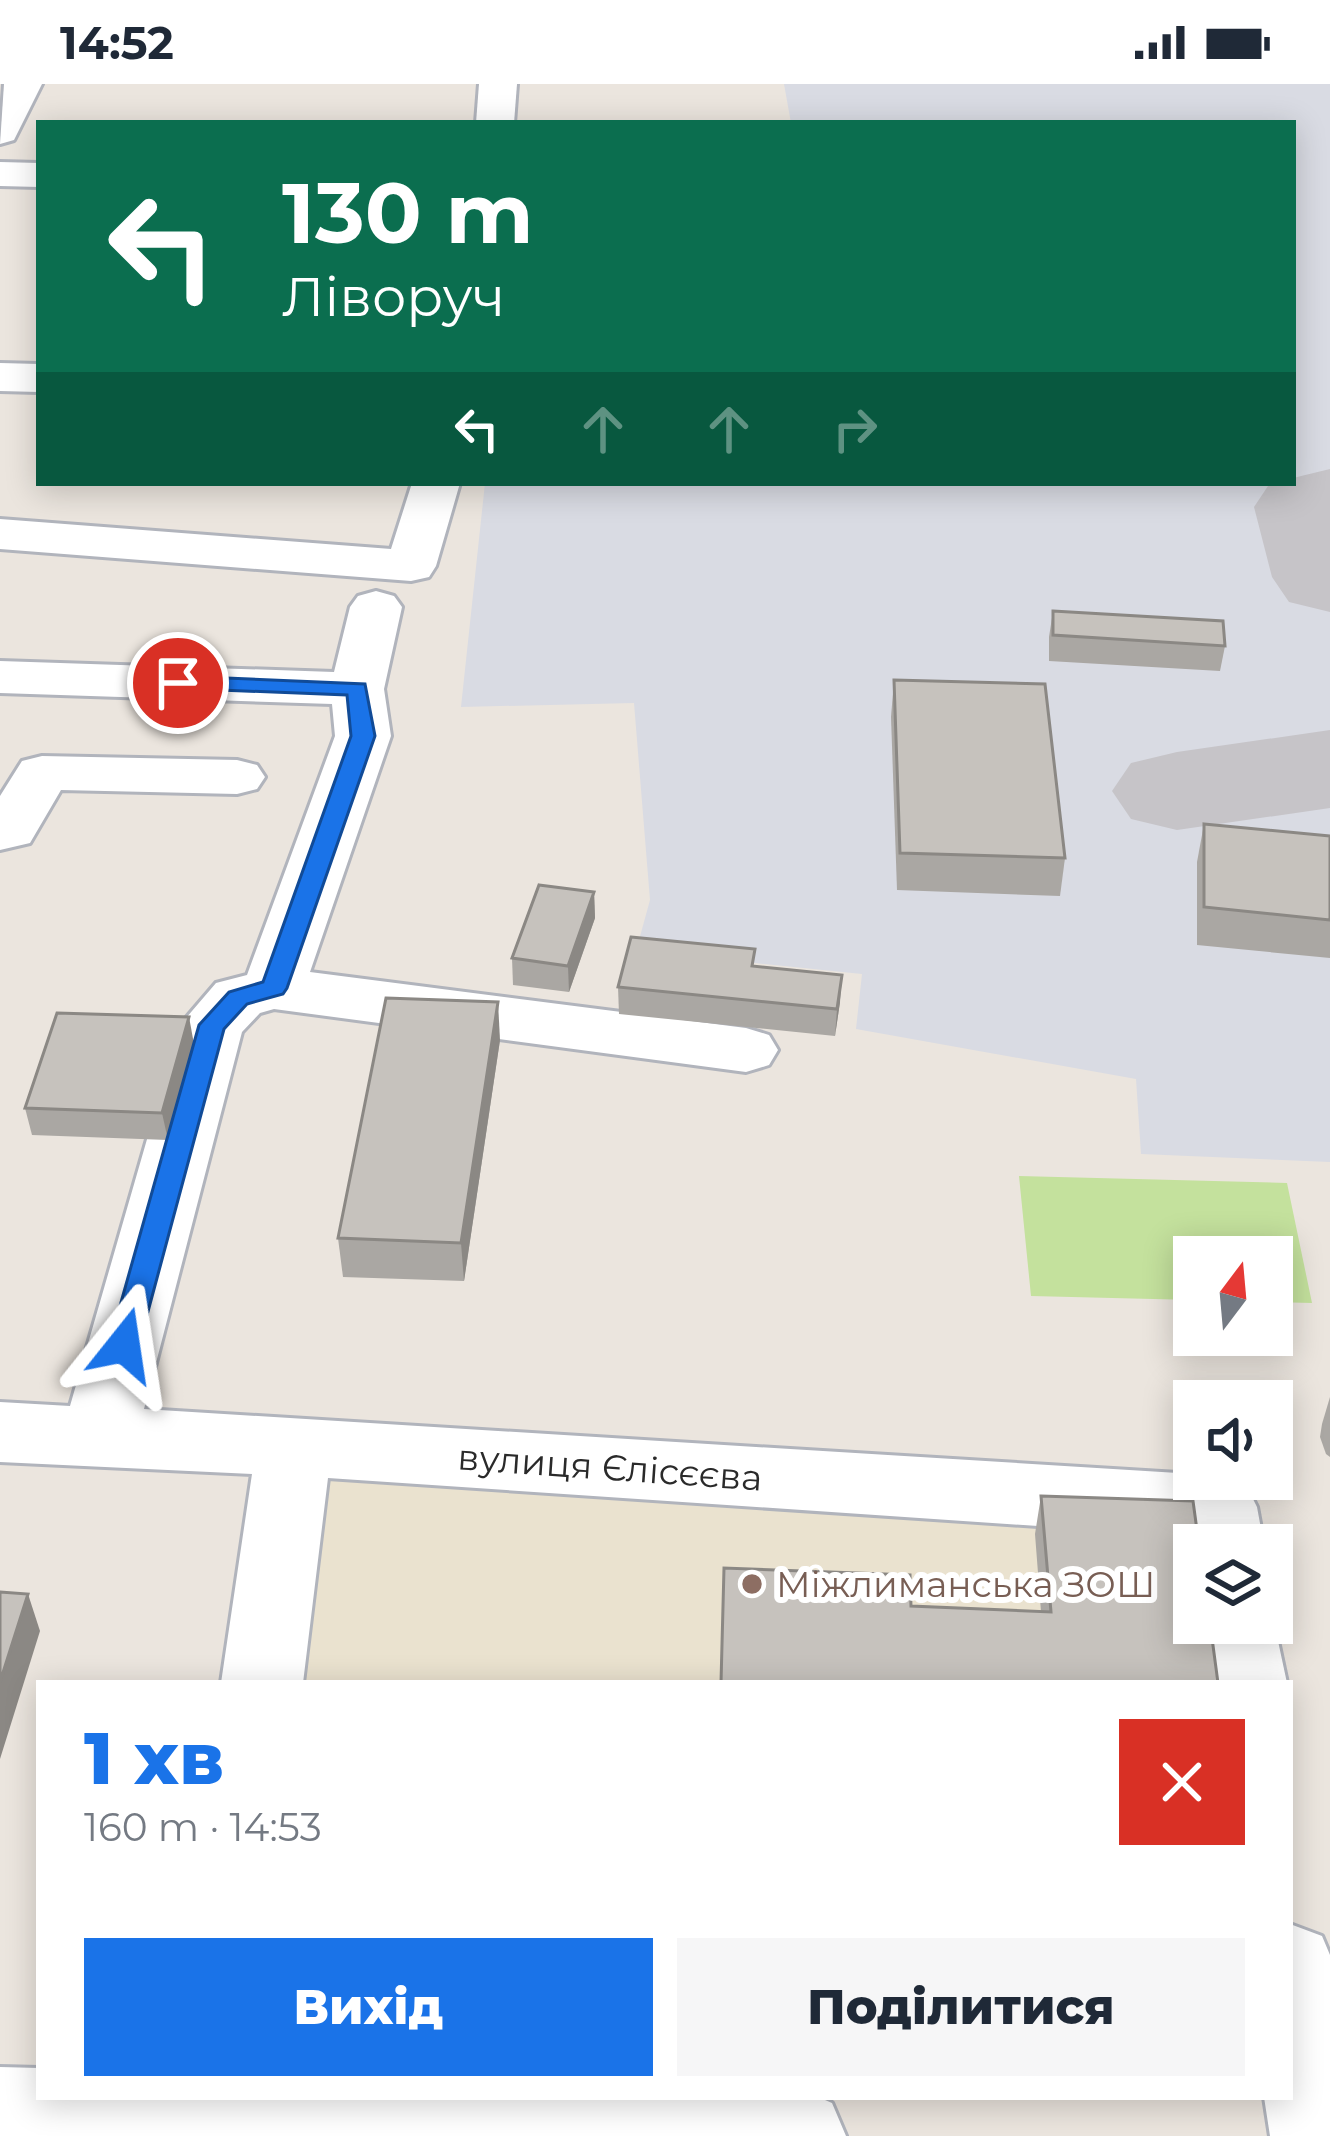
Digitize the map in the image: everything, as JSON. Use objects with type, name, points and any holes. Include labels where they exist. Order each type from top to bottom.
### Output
[{"type":"street","points":[[0,132],[22,84]]},
{"type":"street","points":[[495,120],[498,84]]},
{"type":"street","points":[[0,174],[36,175]]},
{"type":"street","points":[[0,377],[36,378]]},
{"type":"street","points":[[0,535],[411,566],[435,486]]},
{"type":"street","points":[[274,988],[363,736],[357,689],[376,607]]},
{"type":"street","points":[[0,677],[357,689]]},
{"type":"street","points":[[0,832],[9,830],[42,773],[236,777]]},
{"type":"street","points":[[99,1436],[212,1025],[238,998],[274,988],[746,1050]]},
{"type":"street","name":"вулиця Єлісєєва","points":[[0,1432],[294,1446],[1199,1524]]},
{"type":"street","points":[[262,1680],[294,1446]]},
{"type":"street","points":[[1240,1644],[1246,1680]]},
{"type":"street","points":[[1293,1986],[1316,2136]]},
{"type":"street","points":[[0,2113],[203,2108],[799,2136]]},
{"type":"shaded area","points":[[784,84],[1330,84],[1330,1162],[1141,1154],[1136,1079],[856,1029],[862,974],[636,951],[650,900],[634,703],[461,707],[485,486],[1296,486],[1296,120],[790,120]]},
{"type":"shaded area","name":"Міжлиманська ЗОШ","points":[[327,1472],[1191,1521],[1173,1524],[1173,1644],[1202,1644],[1215,1680],[296,1680]]},
{"type":"green space","points":[[1019,1176],[1287,1183],[1312,1303],[1293,1303],[1293,1236],[1173,1236],[1173,1299],[1031,1296]]},
{"type":"building","points":[[1053,611],[1223,621],[1225,646],[1053,635]]},
{"type":"building","points":[[894,680],[1045,684],[1065,858],[900,853]]},
{"type":"building","points":[[1204,824],[1330,836],[1330,920],[1204,907]]},
{"type":"building","points":[[539,885],[594,892],[568,966],[512,958]]},
{"type":"building","points":[[631,937],[755,949],[752,966],[842,975],[837,1009],[618,987]]},
{"type":"building","points":[[386,998],[498,1002],[461,1243],[338,1238]]},
{"type":"building","points":[[57,1013],[189,1017],[162,1113],[25,1108]]},
{"type":"building","points":[[1041,1496],[1193,1501],[1196,1524],[1173,1524],[1173,1644],[1213,1644],[1218,1680],[721,1680],[724,1568],[910,1575],[911,1606],[1051,1612]]},
{"type":"building","points":[[0,1592],[28,1594],[0,1682]]},
{"type":"taxiway","points":[[1330,503],[1310,507],[1330,577]]},
{"type":"taxiway","points":[[1177,791],[1330,769]]},
{"type":"place","name":"Міжлиманська ЗОШ","points":[[752,1584]]},
{"type":"route","points":[[124,1345],[212,1025],[238,998],[274,988],[363,736],[357,689],[178,683]]}]
